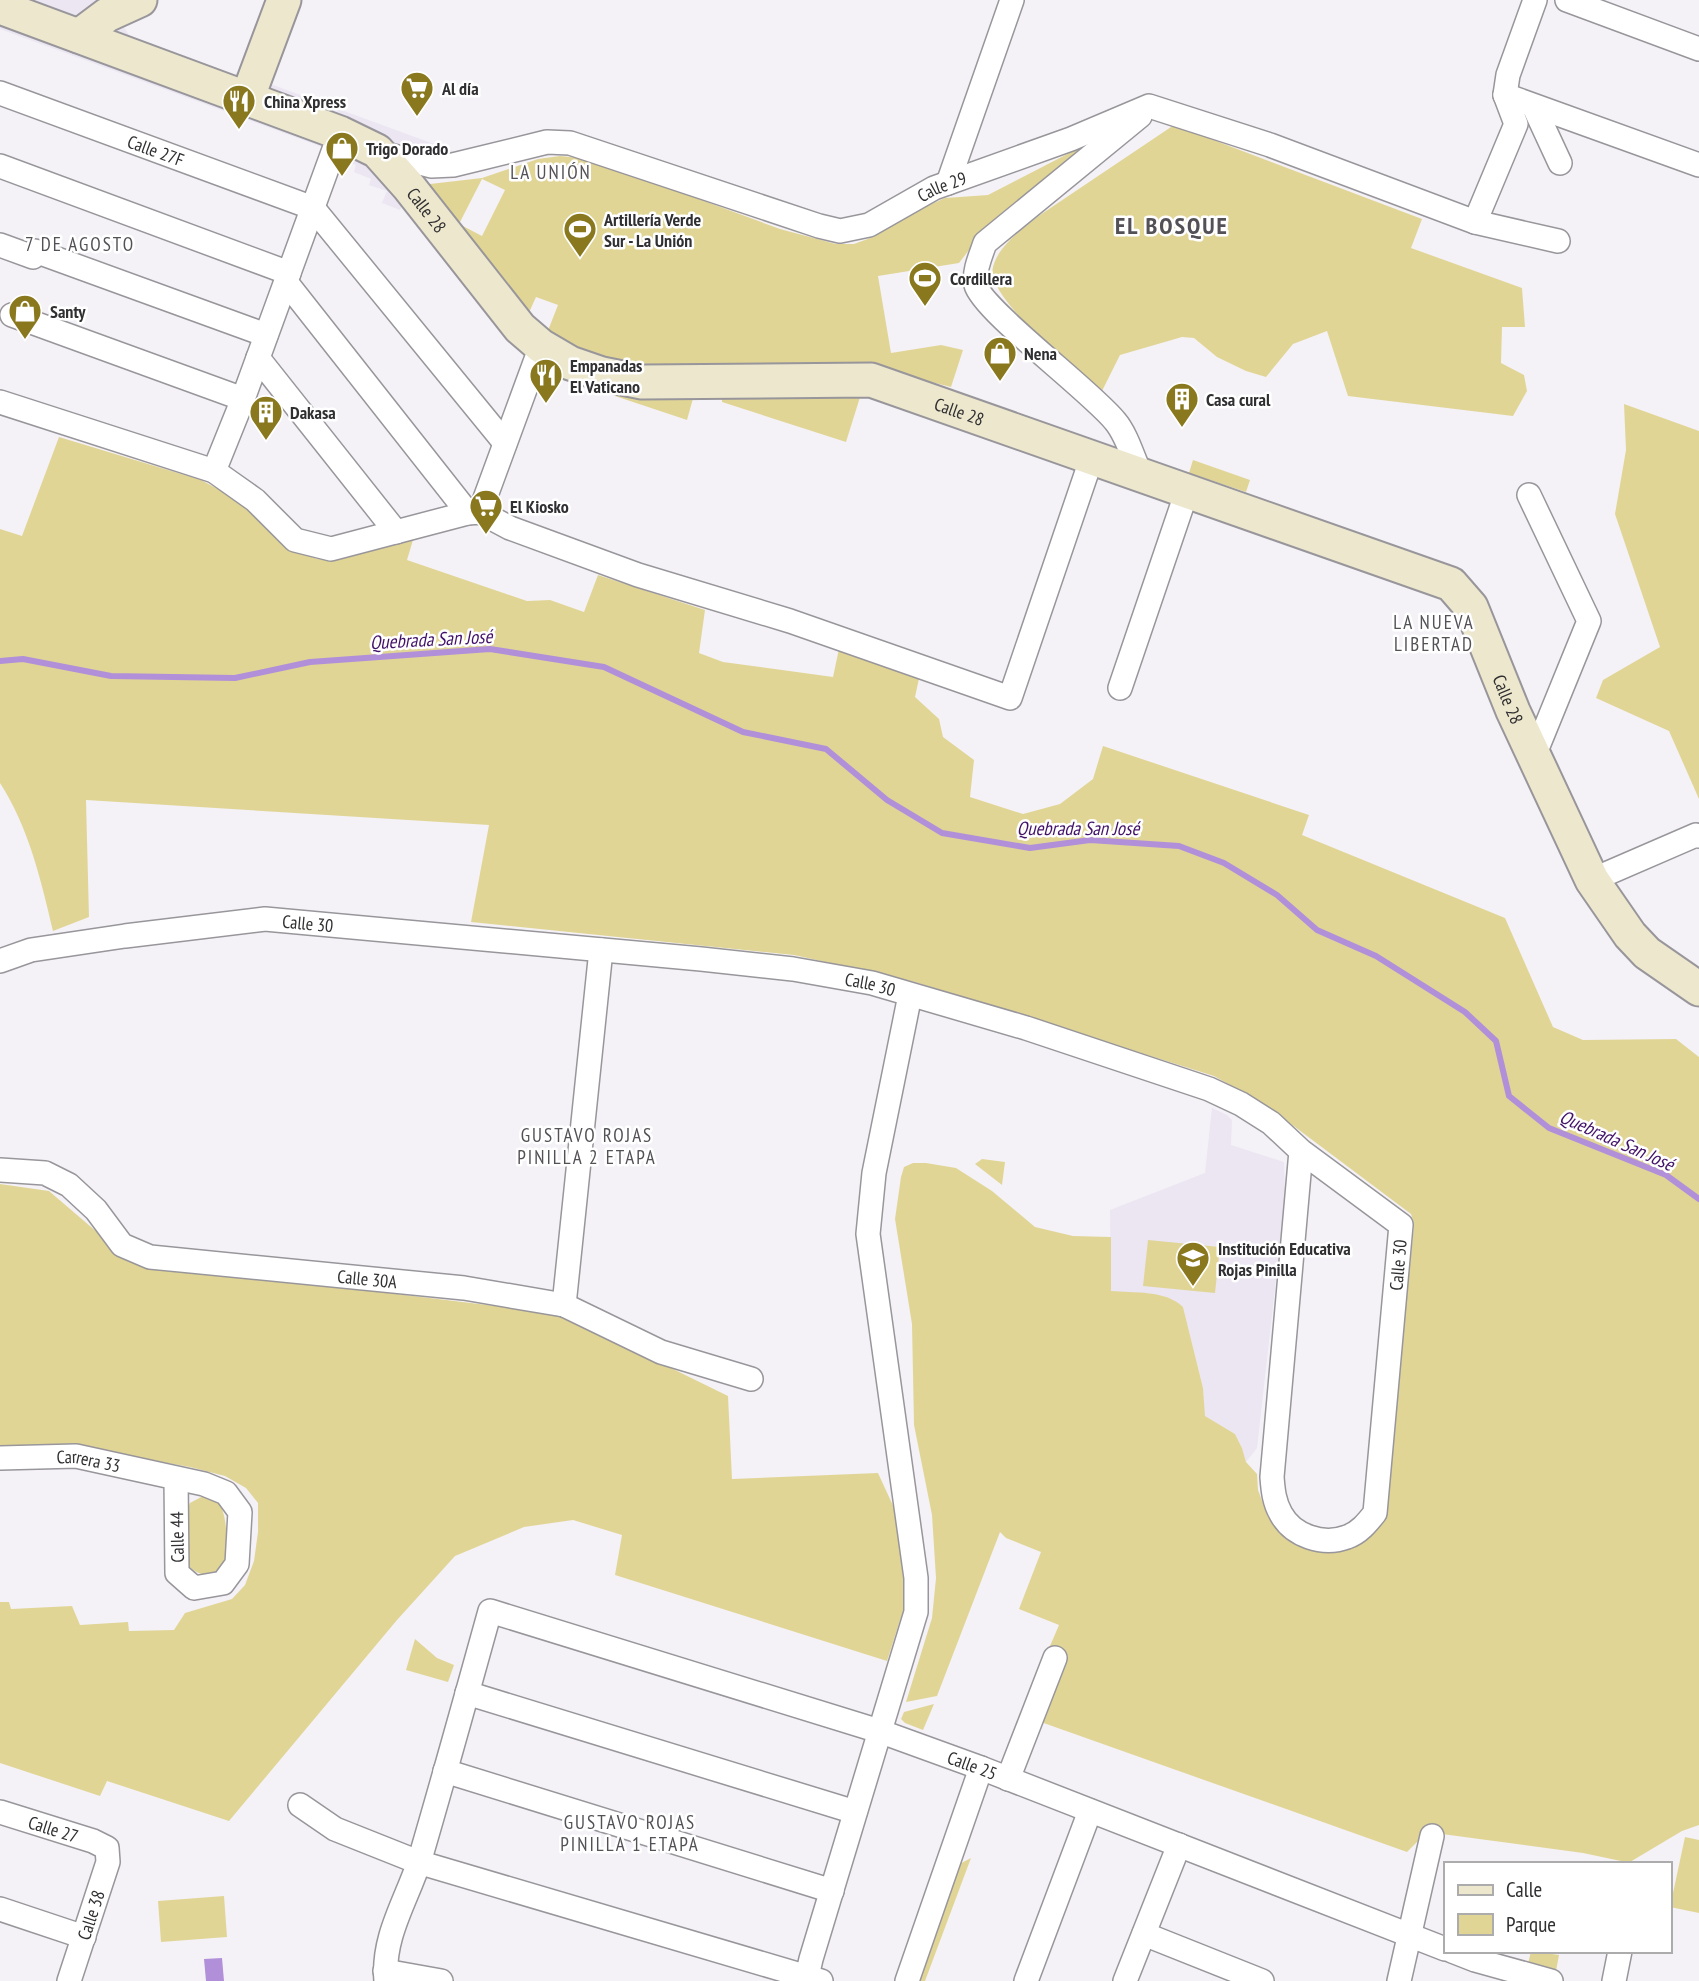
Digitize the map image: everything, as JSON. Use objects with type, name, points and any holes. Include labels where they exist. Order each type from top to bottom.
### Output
[{"type":"street","points":[[79,36],[107,15],[140,0]]},
{"type":"street","points":[[247,99],[284,0]]},
{"type":"street","points":[[948,183],[1012,0]]},
{"type":"street","points":[[1475,222],[1516,124],[1505,95],[1508,75],[1535,0]]},
{"type":"street","points":[[1567,0],[1699,49]]},
{"type":"street","name":"Calle 28","points":[[0,7],[340,133],[420,176],[520,328],[541,346],[570,363],[642,383],[871,380],[1451,584],[1471,607],[1534,756],[1592,880],[1630,934],[1647,953],[1699,989]]},
{"type":"street","name":"Calle 27F","points":[[0,93],[313,208]]},
{"type":"street","points":[[1505,95],[1699,165]]},
{"type":"street","points":[[1141,475],[1117,422],[1080,385],[988,305],[976,285],[978,263],[985,243],[1132,124],[1149,106],[1270,145],[1475,222],[1558,241]]},
{"type":"street","name":"Calle 29","points":[[420,176],[547,142],[570,143],[840,231],[869,225],[934,188],[1071,139],[1149,106]]},
{"type":"street","points":[[1534,107],[1560,163]]},
{"type":"street","points":[[214,471],[340,133]]},
{"type":"street","points":[[0,166],[287,277],[474,512],[638,575],[790,621],[1010,698],[1092,457]]},
{"type":"street","points":[[313,208],[505,443]]},
{"type":"street","points":[[0,245],[34,254],[266,335]]},
{"type":"street","points":[[12,316],[243,399]]},
{"type":"street","points":[[474,512],[505,443],[541,346]]},
{"type":"street","points":[[258,358],[396,532]]},
{"type":"street","points":[[0,402],[214,471],[255,500],[295,540],[331,549],[474,512]]},
{"type":"street","points":[[1120,688],[1186,491]]},
{"type":"street","points":[[1529,495],[1589,621],[1534,756]]},
{"type":"street","points":[[1592,880],[1699,836]]},
{"type":"street","name":"Calle 30","points":[[0,961],[31,950],[265,919],[793,969],[872,983],[1026,1028],[1209,1089],[1241,1104],[1271,1123],[1301,1151],[1401,1225],[1375,1513],[1363,1527],[1347,1537],[1329,1541],[1310,1538],[1294,1529],[1281,1516],[1274,1498],[1272,1477],[1301,1151]]},
{"type":"street","points":[[564,1305],[601,950]]},
{"type":"street","points":[[300,1805],[335,1829],[418,1862],[812,1980],[811,1959],[916,1612],[916,1578],[868,1234],[874,1173],[910,995]]},
{"type":"street","name":"Calle 30A","points":[[0,1170],[45,1173],[69,1185],[96,1210],[122,1245],[149,1257],[464,1288],[564,1305],[661,1352],[751,1380]]},
{"type":"street","name":"Carrera 33","points":[[0,1458],[76,1456],[204,1484],[226,1493],[240,1512],[237,1564],[223,1583],[194,1588]]},
{"type":"street","name":"Calle 44","points":[[176,1478],[177,1573],[194,1588]]},
{"type":"street","name":"Calle 25","points":[[467,1693],[490,1611],[879,1731],[981,1768],[1444,1949]]},
{"type":"street","points":[[1008,1779],[1055,1658]]},
{"type":"street","points":[[441,1981],[385,1976],[391,1932],[418,1862],[467,1693],[856,1812]]},
{"type":"street","points":[[907,1981],[981,1768]]},
{"type":"street","points":[[445,1771],[832,1891]]},
{"type":"street","points":[[1026,1981],[1090,1811]]},
{"type":"street","name":"Calle 27","points":[[0,1812],[93,1840],[107,1848]]},
{"type":"street","points":[[1399,1981],[1432,1836]]},
{"type":"street","points":[[1125,1981],[1179,1845]]},
{"type":"street","name":"Calle 38","points":[[69,1981],[108,1862],[107,1848]]},
{"type":"street","points":[[0,1909],[84,1937]]},
{"type":"street","points":[[1144,1934],[1262,1981]]},
{"type":"street","points":[[1457,1953],[1475,1961],[1551,1981]]},
{"type":"street","points":[[1614,1981],[1620,1953]]},
{"type":"shaded area","points":[[0,0],[96,0],[120,21],[129,35],[234,76],[246,64],[265,82],[453,151],[431,166],[409,187],[400,210],[382,203],[387,191],[369,185],[371,179],[354,172],[356,165],[321,152],[322,147],[0,29]]},
{"type":"shaded area","name":"Institución Educativa Rojas Pinilla","points":[[1212,1108],[1232,1120],[1231,1145],[1284,1162],[1285,1199],[1257,1448],[1246,1462],[1235,1434],[1204,1416],[1203,1388],[1183,1307],[1162,1296],[1111,1292],[1110,1210],[1205,1173]]},
{"type":"shaded area","points":[[222,1958],[224,1981],[206,1981],[204,1959]]},
{"type":"green space","points":[[1174,125],[1422,219],[1411,248],[1522,288],[1525,327],[1502,327],[1501,363],[1524,375],[1527,391],[1513,416],[1348,396],[1327,331],[1293,344],[1266,377],[1217,357],[1194,338],[1182,337],[1120,355],[1102,391],[1074,368],[1018,315],[1003,297],[994,280],[993,267],[996,259],[1012,238],[1040,215]]},
{"type":"green space","points":[[1118,128],[983,232],[959,263],[878,276],[891,353],[941,345],[963,350],[951,387],[864,365],[720,370],[629,365],[576,349],[547,333],[558,305],[536,297],[527,317],[425,187],[430,184],[482,178],[538,159],[560,156],[581,158],[780,229],[836,244],[854,244],[873,237],[918,210],[945,198],[988,195]],"holes":[[[482,179],[505,190],[482,236],[459,224]]]},
{"type":"green space","points":[[617,390],[694,395],[687,420],[615,396]]},
{"type":"green space","points":[[861,394],[846,442],[722,402],[722,395]]},
{"type":"green space","points":[[1624,404],[1699,431],[1699,799],[1669,731],[1596,698],[1603,680],[1660,647],[1615,514],[1626,450]]},
{"type":"green space","points":[[59,437],[201,480],[229,495],[258,516],[275,536],[299,552],[317,559],[338,560],[413,540],[407,560],[527,601],[550,600],[584,612],[598,575],[705,610],[699,653],[723,662],[833,677],[840,644],[920,674],[915,697],[939,719],[943,737],[974,760],[970,797],[1023,814],[1060,804],[1093,779],[1103,746],[1309,815],[1302,835],[1505,918],[1553,1027],[1583,1040],[1676,1039],[1699,1057],[1699,1825],[1682,1831],[1630,1862],[1427,1832],[1407,1852],[1038,1721],[1047,1653],[1059,1625],[1019,1609],[1041,1552],[1006,1538],[1000,1532],[937,1696],[906,1702],[932,1618],[936,1578],[932,1515],[914,1425],[912,1324],[895,1219],[904,1167],[913,1163],[926,1163],[956,1168],[992,1191],[1035,1227],[1073,1236],[1111,1237],[1111,1291],[1159,1295],[1183,1307],[1203,1388],[1205,1416],[1235,1434],[1246,1462],[1257,1474],[1258,1490],[1268,1517],[1287,1538],[1331,1551],[1351,1548],[1371,1536],[1384,1517],[1413,1236],[1414,1223],[1411,1214],[1267,1106],[1214,1076],[915,982],[794,955],[471,922],[489,825],[86,800],[89,917],[53,931],[39,874],[26,836],[0,783],[0,529],[22,536]]},
{"type":"green space","points":[[1193,460],[1250,480],[1246,492],[1189,473]]},
{"type":"green space","points":[[982,1159],[1005,1162],[1002,1185],[975,1164]]},
{"type":"green space","points":[[0,1184],[49,1191],[132,1262],[561,1314],[728,1396],[732,1479],[878,1473],[895,1510],[903,1577],[903,1611],[887,1661],[615,1575],[622,1535],[573,1520],[524,1527],[455,1556],[397,1620],[229,1821],[107,1781],[100,1796],[0,1763],[0,1602],[9,1602],[11,1609],[72,1606],[80,1625],[128,1622],[129,1631],[174,1630],[185,1613],[232,1599],[245,1585],[254,1561],[258,1503],[246,1488],[225,1476],[190,1467],[63,1446],[0,1445]]},
{"type":"green space","points":[[1148,1240],[1220,1247],[1215,1293],[1143,1286]]},
{"type":"green space","points":[[203,1496],[218,1501],[226,1530],[224,1562],[217,1572],[208,1575],[197,1572],[188,1565],[187,1510],[190,1503]]},
{"type":"green space","points":[[415,1639],[437,1658],[454,1665],[448,1682],[406,1670]]},
{"type":"green space","points":[[934,1704],[923,1730],[901,1719],[904,1712]]},
{"type":"green space","points":[[1685,1837],[1699,1840],[1699,1913],[1671,1907]]},
{"type":"green space","points":[[971,1858],[925,1981],[912,1981],[952,1868]]},
{"type":"green space","points":[[224,1896],[227,1937],[161,1942],[158,1901]]},
{"type":"green space","points":[[1531,1953],[1559,1955],[1556,1971],[1528,1964]]},
{"type":"waterway","name":"Quebrada San José","points":[[0,661],[23,659],[111,676],[235,678],[310,662],[490,649],[604,667],[743,732],[826,749],[887,800],[942,833],[1030,848],[1090,840],[1179,846],[1224,863],[1277,895],[1317,930],[1376,956],[1465,1012],[1496,1041],[1509,1096],[1549,1128],[1666,1175],[1699,1199]]},
{"type":"place","name":"Al día","points":[[417,118]]},
{"type":"place","name":"China Xpress","points":[[239,131]]},
{"type":"place","name":"Trigo Dorado","points":[[342,178]]},
{"type":"place","name":"Artillería Verde Sur - La Unión","points":[[580,259]]},
{"type":"place","name":"Cordillera","points":[[925,308]]},
{"type":"place","name":"Santy","points":[[25,341]]},
{"type":"place","name":"Nena","points":[[1000,383]]},
{"type":"place","name":"Empanadas El Vaticano","points":[[546,405]]},
{"type":"place","name":"Casa cural","points":[[1182,429]]},
{"type":"place","name":"Dakasa","points":[[266,442]]},
{"type":"place","name":"El Kiosko","points":[[486,536]]},
{"type":"place","name":"Institución Educativa Rojas Pinilla","points":[[1193,1288]]},
{"type":"district","name":"LA UNIÓN","points":[[551,172]]},
{"type":"district","name":"EL BOSQUE","points":[[1172,225]]},
{"type":"district","name":"7 DE AGOSTO","points":[[80,244]]},
{"type":"district","name":"LA NUEVA LIBERTAD","points":[[1434,633]]},
{"type":"district","name":"GUSTAVO ROJAS PINILLA 2 ETAPA","points":[[587,1146]]},
{"type":"district","name":"GUSTAVO ROJAS PINILLA 1 ETAPA","points":[[630,1833]]}]
